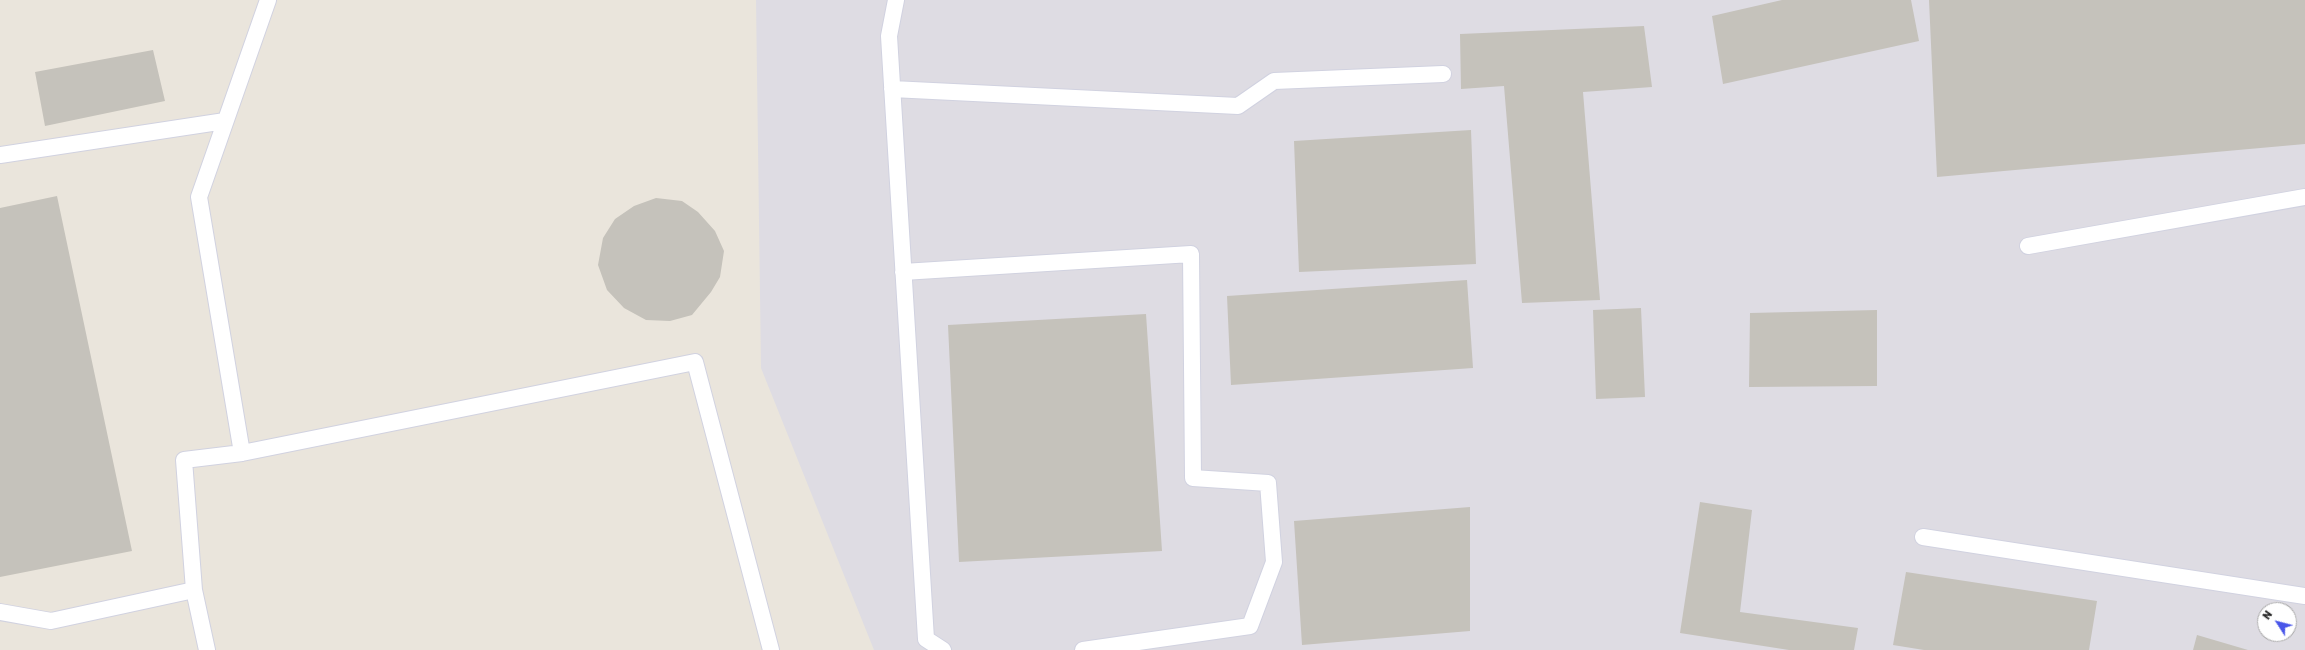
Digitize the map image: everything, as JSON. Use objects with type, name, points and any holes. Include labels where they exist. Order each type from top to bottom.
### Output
[{"type":"lane","points":[[242,453],[199,196],[267,0]]},
{"type":"lane","points":[[896,0],[889,36],[926,639],[943,650]]},
{"type":"lane","points":[[892,89],[1238,106],[1274,81],[1443,74]]},
{"type":"lane","points":[[0,155],[225,121]]},
{"type":"lane","points":[[2028,246],[2305,196]]},
{"type":"lane","points":[[903,272],[1192,254],[1193,478],[1268,483],[1274,562],[1250,626],[1084,650]]},
{"type":"lane","points":[[207,650],[194,590],[184,460],[242,453],[695,362],[772,650]]},
{"type":"lane","points":[[1923,537],[2305,596]]},
{"type":"lane","points":[[0,612],[51,621],[194,590]]},
{"type":"shaded area","points":[[756,0],[2305,0],[2305,650],[874,650],[761,368]]},
{"type":"building","points":[[1782,0],[1911,0],[1919,41],[1723,84],[1712,16]]},
{"type":"building","points":[[1929,0],[2305,0],[2305,144],[1937,177]]},
{"type":"building","points":[[1644,26],[1652,87],[1583,92],[1600,300],[1522,303],[1504,86],[1461,89],[1460,34]]},
{"type":"building","points":[[153,50],[165,101],[45,126],[35,72]]},
{"type":"building","points":[[1471,130],[1476,264],[1299,272],[1294,141]]},
{"type":"building","points":[[57,196],[132,551],[0,577],[0,208]]},
{"type":"building","points":[[656,198],[682,201],[698,212],[715,231],[724,251],[720,277],[711,292],[692,315],[670,321],[646,320],[624,308],[607,290],[598,265],[603,238],[615,219],[634,206]]},
{"type":"building","points":[[1467,280],[1473,368],[1231,385],[1227,296]]},
{"type":"building","points":[[1641,308],[1645,397],[1596,399],[1593,310]]},
{"type":"building","points":[[1877,310],[1877,386],[1749,387],[1750,313]]},
{"type":"building","points":[[1146,314],[1162,551],[959,562],[948,325]]},
{"type":"building","points":[[1700,502],[1752,510],[1740,612],[1858,628],[1854,650],[1789,650],[1680,633]]},
{"type":"building","points":[[1470,507],[1470,631],[1302,645],[1294,521]]},
{"type":"building","points":[[1906,572],[2097,601],[2089,650],[1924,650],[1893,645]]},
{"type":"building","points":[[2197,635],[2248,650],[2193,650]]}]
